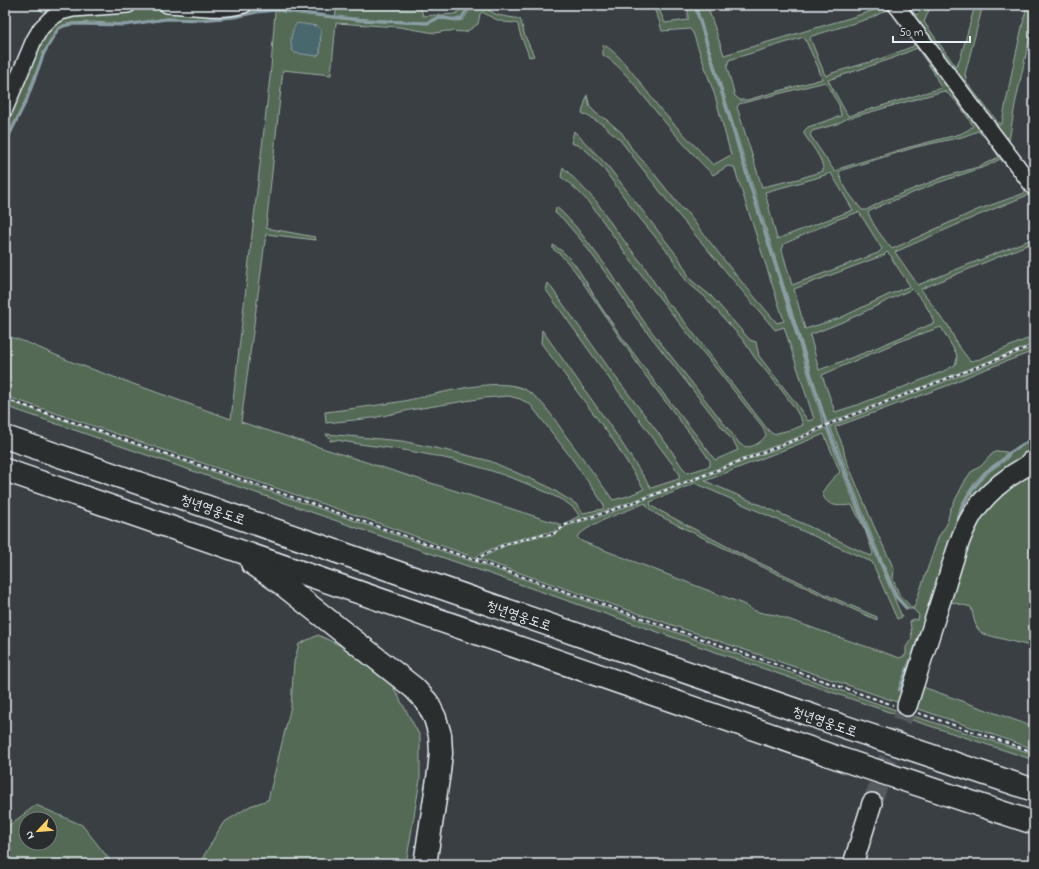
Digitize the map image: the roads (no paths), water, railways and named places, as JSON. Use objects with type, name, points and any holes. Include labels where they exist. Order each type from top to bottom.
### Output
[{"type":"highway","name":"청년영웅도로","points":[[5,437],[807,714],[1034,790]]},
{"type":"highway","points":[[5,470],[841,759],[1034,823]]},
{"type":"highway","points":[[216,543],[259,567],[277,580],[414,688],[426,702],[435,718],[440,735],[441,753],[425,864]]},
{"type":"main road","points":[[907,709],[960,542],[972,514],[993,491],[1011,476],[1033,463]]},
{"type":"main road","points":[[853,864],[872,803]]},
{"type":"street","points":[[5,109],[34,40],[41,28],[50,19],[61,12],[73,8],[128,5]]},
{"type":"street","points":[[167,5],[231,8],[244,5]]},
{"type":"street","points":[[896,5],[1034,188]]},
{"type":"water","points":[[297,23],[317,26],[321,29],[320,53],[317,56],[295,53],[292,50],[291,43],[293,29]]},
{"type":"waterway","points":[[5,144],[27,99],[44,53],[58,29],[64,26],[72,24],[125,25],[167,19],[201,20],[235,17],[257,12],[277,10],[362,20],[428,23],[441,18],[461,19],[470,5]]},
{"type":"waterway","points":[[695,5],[749,182],[824,417],[871,540],[896,597],[907,609]]},
{"type":"waterway","points":[[957,525],[963,505],[969,493],[987,471],[1004,459],[1009,453],[1027,442],[1034,434]]},
{"type":"waterway","points":[[900,689],[915,652]]},
{"type":"tunnel","points":[[872,803],[907,706]]}]
